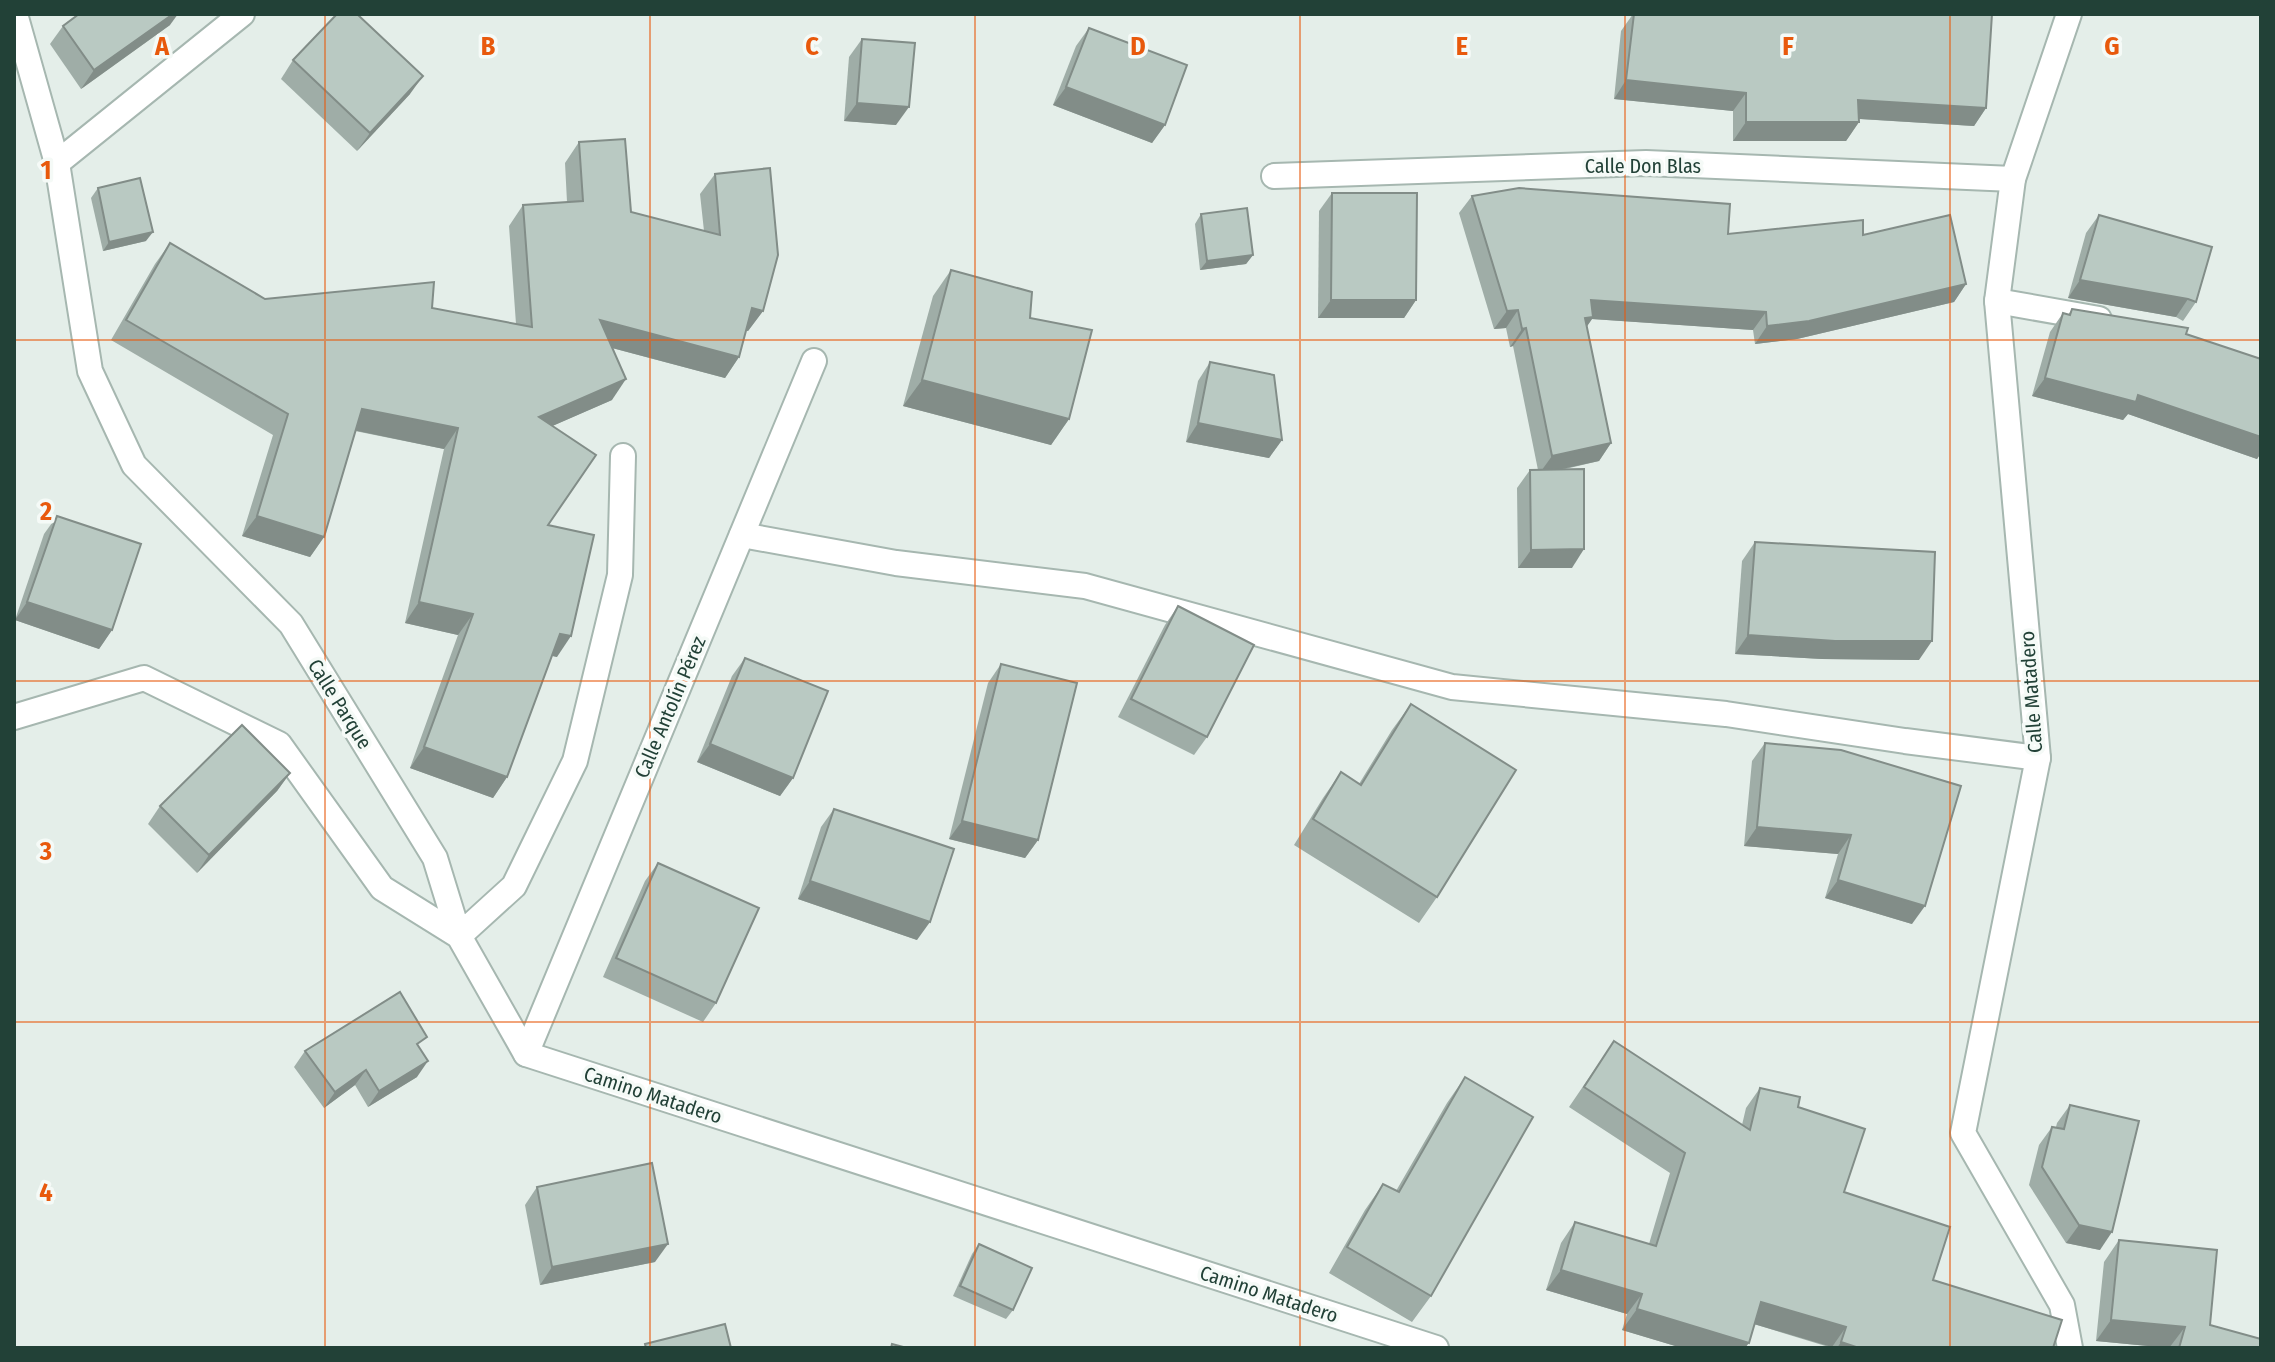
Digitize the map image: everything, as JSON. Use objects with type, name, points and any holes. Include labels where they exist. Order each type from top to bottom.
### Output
[{"type":"street","name":"Calle Parque","points":[[15,14],[57,163],[90,371],[134,465],[291,624],[435,858],[459,936]]},
{"type":"street","points":[[57,163],[242,14]]},
{"type":"street","name":"Calle Matadero","points":[[2069,14],[2013,179],[1997,301],[2038,758],[1963,1133],[2062,1305],[2070,1348]]},
{"type":"street","name":"Calle Don Blas","points":[[1274,176],[1646,163],[2013,179]]},
{"type":"street","points":[[1997,301],[2129,325]]},
{"type":"street","name":"Calle Antolín Pérez","points":[[526,1054],[814,361]]},
{"type":"street","points":[[459,936],[514,886],[575,761],[620,575],[623,456]]},
{"type":"street","points":[[742,535],[896,563],[1085,586],[1452,687],[1726,714],[2038,758]]},
{"type":"street","points":[[14,717],[144,678],[279,744],[382,888],[459,936],[526,1054]]},
{"type":"street","name":"Camino Matadero","points":[[526,1054],[1436,1348]]},
{"type":"building","points":[[79,14],[173,14],[94,70],[63,26]]},
{"type":"building","points":[[337,14],[357,14],[423,76],[370,133],[293,60]]},
{"type":"building","points":[[1634,14],[1992,14],[1986,108],[1858,100],[1859,122],[1746,122],[1746,93],[1626,80]]},
{"type":"building","points":[[1089,28],[1187,65],[1165,125],[1066,87]]},
{"type":"building","points":[[862,39],[915,43],[909,107],[857,103]]},
{"type":"building","points":[[625,139],[631,212],[720,235],[715,174],[770,168],[778,255],[763,311],[752,308],[739,357],[600,320],[626,379],[539,417],[596,455],[548,525],[594,535],[571,636],[560,634],[507,777],[424,747],[473,614],[419,602],[458,428],[362,409],[324,537],[257,516],[288,414],[126,320],[170,243],[265,299],[434,282],[432,308],[532,327],[523,205],[583,201],[579,142]]},
{"type":"building","points":[[140,178],[153,232],[109,242],[98,188]]},
{"type":"building","points":[[1519,188],[1730,204],[1728,234],[1863,220],[1863,235],[1950,215],[1966,284],[1809,321],[1767,326],[1766,312],[1591,300],[1593,317],[1585,318],[1611,443],[1552,456],[1526,328],[1522,329],[1518,310],[1507,311],[1472,196]]},
{"type":"building","points":[[1332,193],[1417,193],[1416,300],[1331,300]]},
{"type":"building","points":[[1247,208],[1253,255],[1207,261],[1201,214]]},
{"type":"building","points":[[2099,215],[2212,247],[2196,302],[2080,280]]},
{"type":"building","points":[[951,270],[1032,292],[1030,318],[1092,330],[1069,419],[922,380]]},
{"type":"building","points":[[2072,309],[2188,328],[2186,334],[2261,359],[2261,437],[2138,395],[2136,402],[2045,378],[2063,313],[2070,315]]},
{"type":"building","points":[[1210,362],[1274,375],[1282,440],[1198,423]]},
{"type":"building","points":[[1584,469],[1584,549],[1531,550],[1530,470]]},
{"type":"building","points":[[57,516],[141,544],[112,630],[27,602]]},
{"type":"building","points":[[1755,542],[1935,552],[1932,641],[1835,641],[1748,635]]},
{"type":"building","points":[[1178,606],[1254,645],[1207,737],[1131,699]]},
{"type":"building","points":[[745,658],[828,691],[793,778],[710,744]]},
{"type":"building","points":[[1001,664],[1077,683],[1038,840],[962,821]]},
{"type":"building","points":[[1411,704],[1516,770],[1437,897],[1313,819],[1341,772],[1361,785]]},
{"type":"building","points":[[242,725],[290,773],[209,855],[160,806]]},
{"type":"building","points":[[1765,743],[1841,750],[1961,786],[1925,906],[1838,880],[1851,835],[1757,827]]},
{"type":"building","points":[[834,809],[954,849],[930,922],[810,881]]},
{"type":"building","points":[[658,863],[759,908],[716,1003],[616,958]]},
{"type":"building","points":[[400,992],[427,1037],[417,1044],[428,1061],[379,1091],[366,1070],[335,1092],[305,1051]]},
{"type":"building","points":[[1614,1041],[1750,1130],[1760,1088],[1800,1097],[1798,1107],[1865,1129],[1844,1192],[1950,1227],[1933,1280],[2062,1320],[2053,1348],[1859,1348],[1841,1342],[1846,1327],[1761,1302],[1749,1343],[1637,1309],[1642,1294],[1561,1270],[1575,1222],[1656,1246],[1685,1153],[1584,1087]]},
{"type":"building","points":[[1465,1077],[1533,1117],[1431,1296],[1347,1247],[1383,1184],[1399,1192]]},
{"type":"building","points":[[2070,1105],[2139,1121],[2112,1232],[2079,1225],[2042,1167],[2052,1127],[2064,1129]]},
{"type":"building","points":[[652,1163],[668,1244],[552,1267],[537,1187]]},
{"type":"building","points":[[2119,1240],[2217,1250],[2210,1325],[2261,1339],[2261,1348],[2179,1348],[2185,1327],[2111,1320]]},
{"type":"building","points":[[979,1244],[1032,1268],[1013,1310],[960,1286]]},
{"type":"building","points":[[725,1324],[731,1348],[646,1348],[645,1344]]}]
